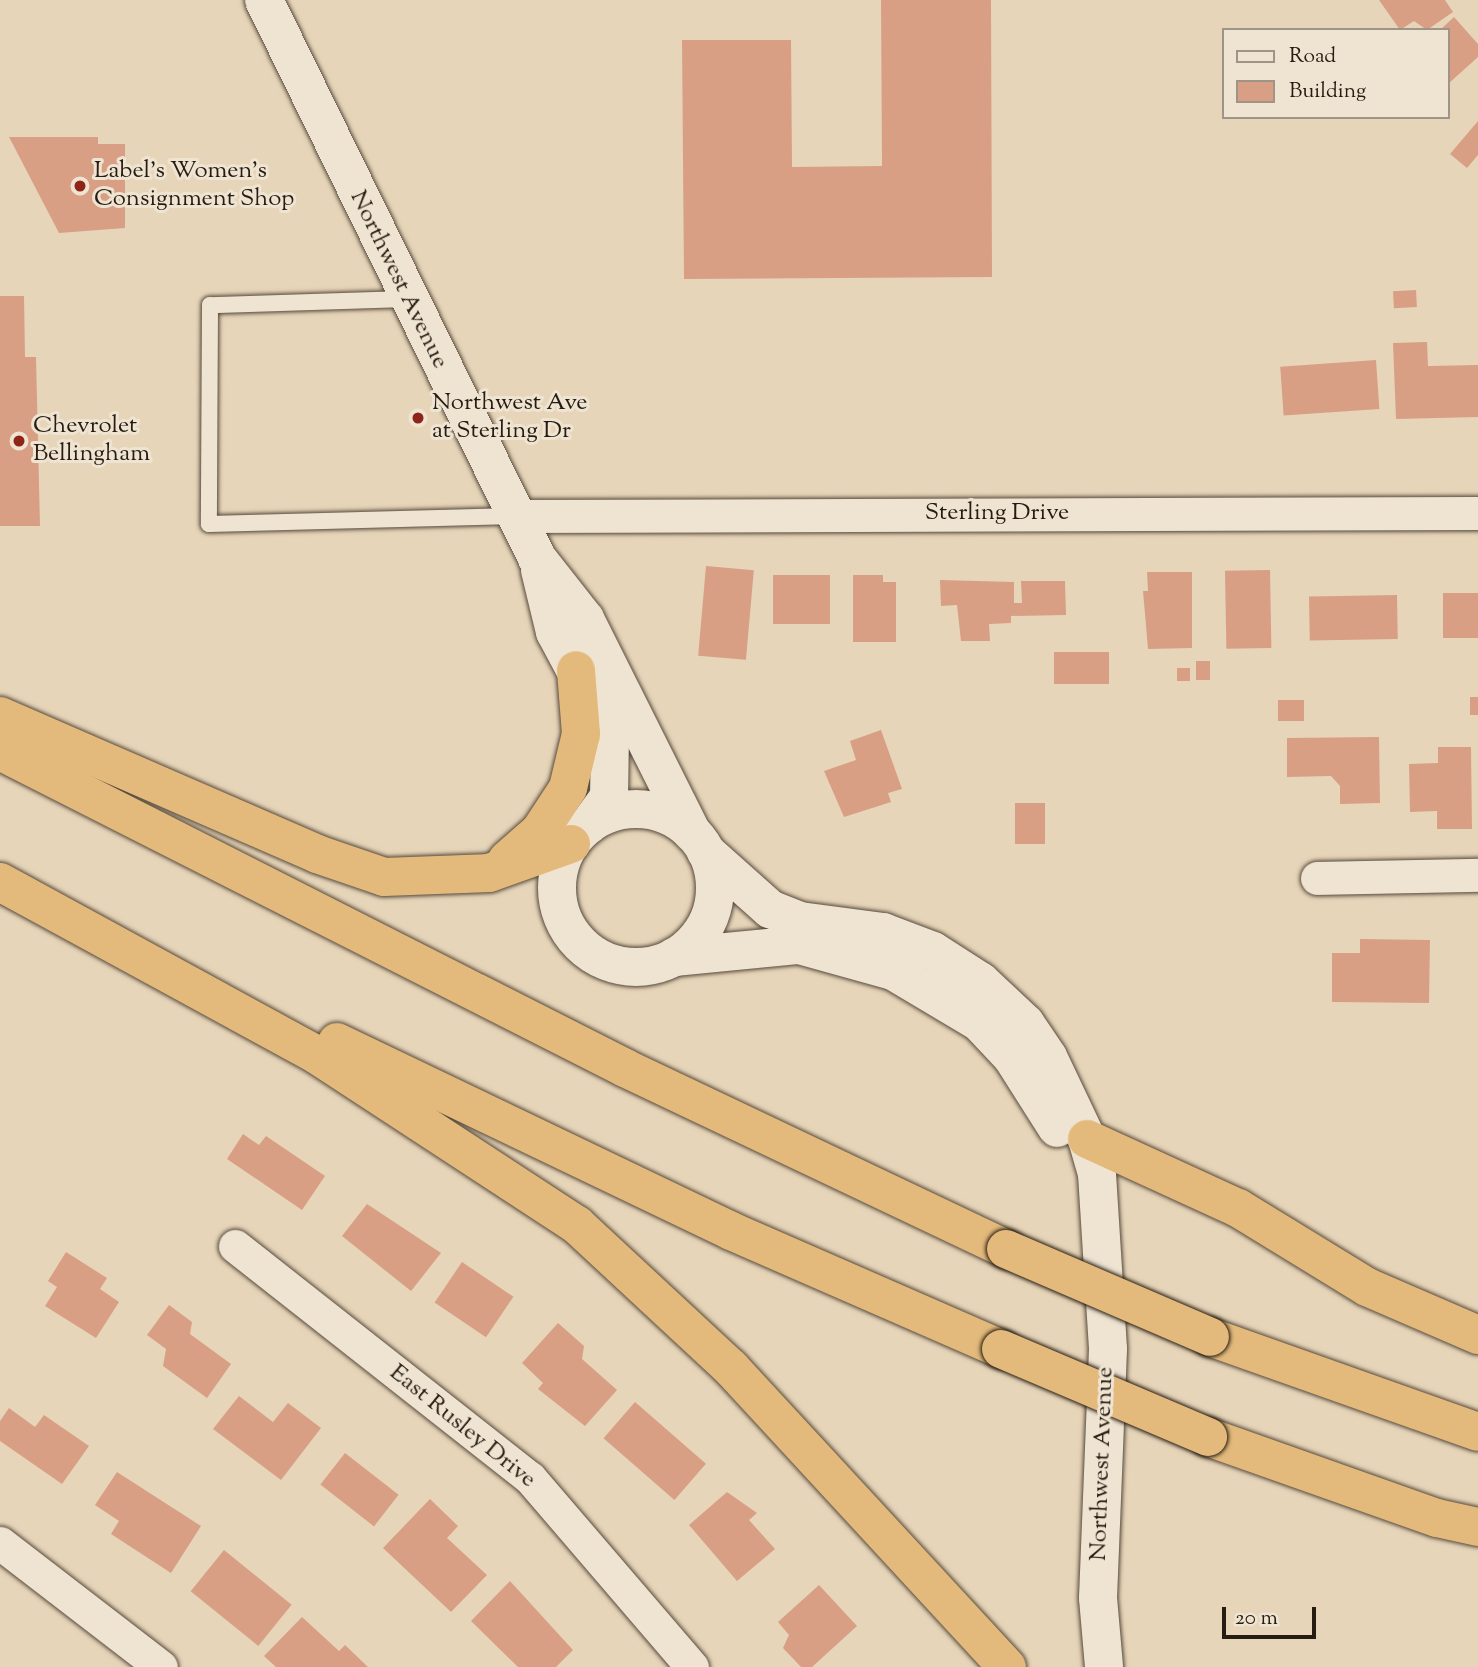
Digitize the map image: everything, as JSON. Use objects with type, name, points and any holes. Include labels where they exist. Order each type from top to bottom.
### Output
[{"type":"highway","points":[[489,873],[540,831],[568,788],[582,734],[576,670]]},
{"type":"highway","points":[[0,716],[354,870],[417,880],[489,873],[580,834]]},
{"type":"highway","points":[[0,751],[625,1068],[1006,1249],[1210,1337],[1478,1432]]},
{"type":"highway","points":[[0,881],[317,1055],[496,1167],[577,1225],[669,1307],[1007,1667]]},
{"type":"highway","points":[[0,881],[731,1231],[1208,1437],[1437,1518],[1478,1527]]},
{"type":"highway","points":[[1087,1139],[1238,1209],[1367,1287],[1478,1335]]},
{"type":"main road","name":"Northwest Avenue","points":[[264,0],[406,299],[515,516],[537,558],[585,619],[699,843],[770,909],[800,921],[883,932],[933,951],[980,981],[1025,1023],[1087,1139],[1097,1174],[1108,1349],[1098,1598],[1104,1667]]},
{"type":"main road","name":"Northwest Avenue","points":[[537,558],[555,632],[610,735],[609,797],[580,834]]},
{"type":"main road","points":[[643,810],[666,815],[699,843],[715,879],[710,916],[674,957],[620,965],[573,936],[561,911],[557,884],[580,834],[614,812],[643,810]]},
{"type":"main road","name":"Northwest Avenue","points":[[674,957],[764,945],[846,954],[893,971],[970,1015],[1040,1096],[1060,1134],[1104,1261]]},
{"type":"street","name":"Sterling Drive","points":[[515,516],[1478,513]]},
{"type":"street","points":[[1317,878],[1478,875]]},
{"type":"street","name":"East Rusley Drive","points":[[234,1246],[530,1478],[692,1667]]},
{"type":"street","points":[[0,1544],[161,1667]]},
{"type":"lane","points":[[406,299],[209,305],[209,524],[515,516]]},
{"type":"building","points":[[881,0],[991,0],[992,277],[684,279],[682,40],[791,40],[792,167],[882,166]]},
{"type":"building","points":[[1379,0],[1445,0],[1453,12],[1430,28],[1424,28],[1414,21],[1399,28]]},
{"type":"building","points":[[1454,17],[1478,44],[1478,57],[1450,82],[1450,28],[1442,28]]},
{"type":"building","points":[[1478,121],[1478,155],[1467,168],[1450,154]]},
{"type":"building","name":"Label's Women's Consignment Shop","points":[[9,137],[98,137],[98,144],[125,144],[125,228],[59,233]]},
{"type":"building","points":[[1416,290],[1417,307],[1394,308],[1393,291]]},
{"type":"building","name":"Chevrolet Bellingham","points":[[0,296],[24,296],[25,357],[36,357],[40,526],[0,526]]},
{"type":"building","points":[[1427,342],[1428,366],[1478,365],[1478,417],[1396,419],[1393,343]]},
{"type":"building","points":[[1376,360],[1379,409],[1284,416],[1280,367]]},
{"type":"building","points":[[706,566],[754,570],[746,660],[698,656]]},
{"type":"building","points":[[1270,570],[1271,648],[1226,649],[1225,571]]},
{"type":"building","points":[[1147,572],[1192,572],[1192,648],[1148,649],[1143,591],[1148,591]]},
{"type":"building","points":[[773,575],[830,575],[830,624],[773,624]]},
{"type":"building","points":[[853,575],[883,575],[883,582],[896,582],[896,642],[853,642]]},
{"type":"building","points":[[940,580],[1014,582],[1014,603],[1022,603],[1021,581],[1065,581],[1066,615],[1011,616],[1011,623],[989,624],[990,641],[961,641],[957,605],[941,606]]},
{"type":"building","points":[[1443,593],[1478,593],[1478,638],[1443,638]]},
{"type":"building","points":[[1397,595],[1398,639],[1310,641],[1309,597]]},
{"type":"building","points":[[1054,652],[1109,652],[1109,684],[1054,684]]},
{"type":"building","points":[[1196,661],[1210,661],[1210,680],[1196,680]]},
{"type":"building","points":[[1177,668],[1190,668],[1190,681],[1177,681]]},
{"type":"building","points":[[1470,697],[1478,697],[1478,715],[1470,715]]},
{"type":"building","points":[[1278,700],[1304,700],[1304,721],[1278,721]]},
{"type":"building","points":[[881,730],[902,789],[888,793],[891,802],[844,817],[824,771],[856,760],[850,741]]},
{"type":"building","points":[[1379,737],[1380,803],[1340,804],[1340,786],[1331,776],[1287,777],[1287,738]]},
{"type":"building","points":[[1438,747],[1471,747],[1472,829],[1437,829],[1437,811],[1410,812],[1409,764],[1438,763]]},
{"type":"building","points":[[1015,803],[1045,803],[1045,844],[1015,844]]},
{"type":"building","points":[[1360,939],[1430,940],[1429,1003],[1332,1002],[1332,953],[1360,953]]},
{"type":"building","points":[[243,1134],[259,1145],[266,1136],[325,1176],[302,1210],[227,1159]]},
{"type":"building","points":[[367,1204],[441,1253],[411,1291],[342,1236]]},
{"type":"building","points":[[66,1252],[107,1278],[100,1289],[119,1302],[96,1338],[45,1306],[57,1287],[48,1281]]},
{"type":"building","points":[[462,1262],[513,1297],[486,1337],[435,1303]]},
{"type":"building","points":[[169,1305],[192,1322],[190,1334],[231,1364],[207,1398],[163,1366],[166,1349],[147,1335]]},
{"type":"building","points":[[558,1323],[584,1346],[582,1359],[617,1390],[585,1426],[538,1389],[543,1383],[522,1363]]},
{"type":"building","points":[[239,1396],[273,1422],[288,1403],[321,1428],[281,1480],[213,1429]]},
{"type":"building","points":[[635,1402],[706,1464],[674,1500],[604,1438]]},
{"type":"building","points":[[9,1408],[35,1427],[44,1415],[89,1446],[62,1484],[0,1441],[0,1421]]},
{"type":"building","points":[[345,1453],[399,1495],[374,1526],[320,1485]]},
{"type":"building","points":[[117,1472],[201,1526],[171,1573],[111,1534],[119,1521],[95,1505]]},
{"type":"building","points":[[727,1492],[757,1513],[749,1520],[775,1549],[737,1581],[689,1525]]},
{"type":"building","points":[[430,1499],[458,1526],[447,1538],[487,1575],[451,1612],[383,1548]]},
{"type":"building","points":[[224,1550],[292,1605],[258,1646],[191,1591]]},
{"type":"building","points":[[510,1581],[573,1650],[556,1667],[518,1667],[471,1621]]},
{"type":"building","points":[[819,1585],[857,1626],[812,1667],[801,1667],[783,1648],[789,1635],[778,1622]]},
{"type":"building","points":[[302,1617],[339,1651],[345,1645],[368,1667],[276,1667],[264,1656]]},
{"type":"place","name":"Label's Women's Consignment Shop","points":[[80,186]]},
{"type":"place","name":"Northwest Ave at Sterling Dr","points":[[418,418]]},
{"type":"place","name":"Chevrolet Bellingham","points":[[19,441]]}]
